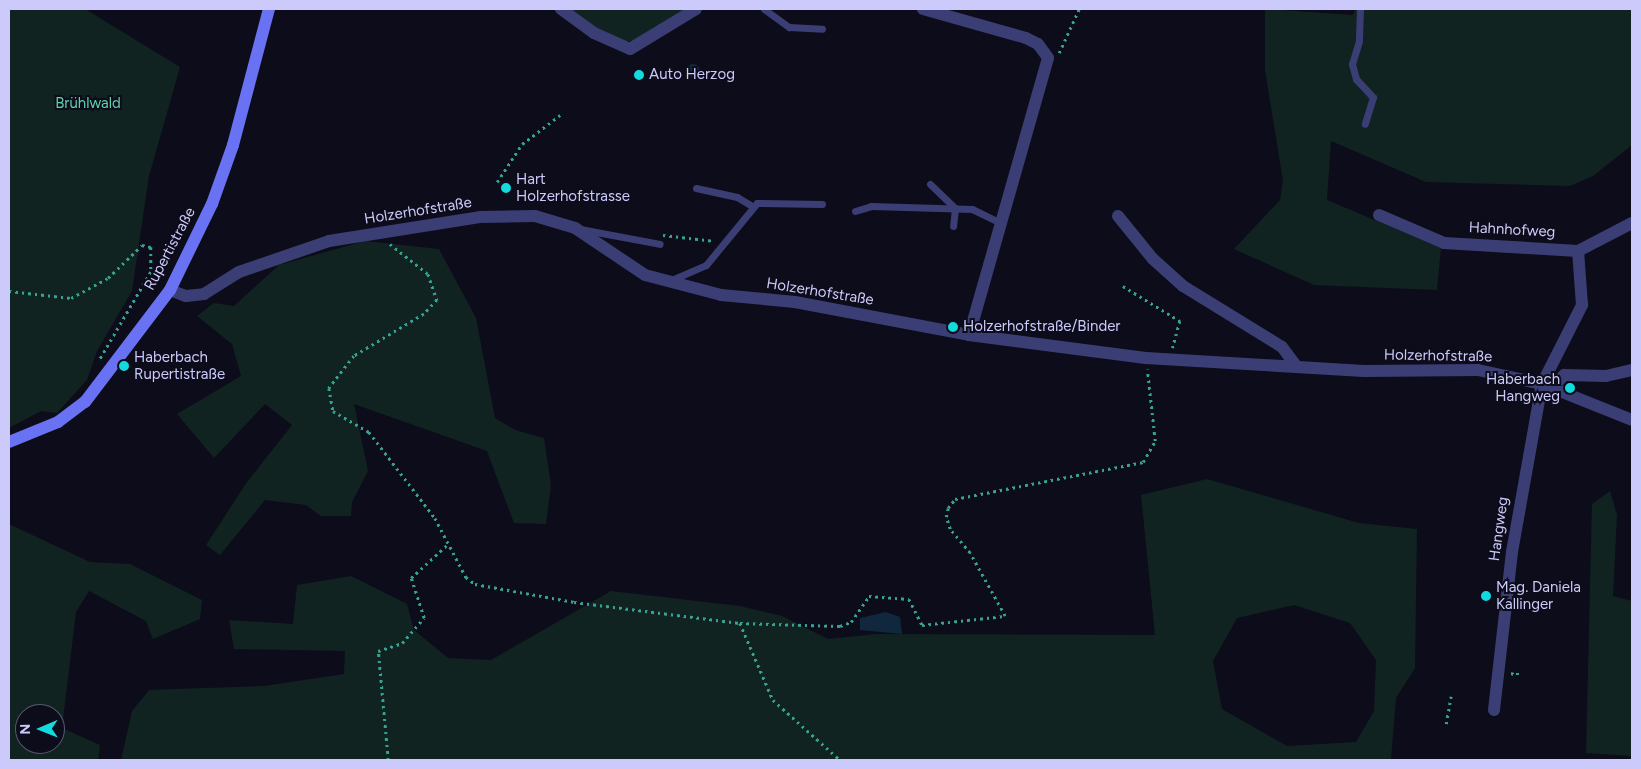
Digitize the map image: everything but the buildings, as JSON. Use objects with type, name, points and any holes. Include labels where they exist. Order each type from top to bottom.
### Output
[{"type":"main road","name":"Rupertistraße","points":[[9,442],[58,422],[85,402],[170,290],[212,204],[233,145],[269,9]]},
{"type":"street","points":[[561,9],[594,33],[630,49],[696,9]]},
{"type":"street","points":[[924,9],[1026,38],[1038,44],[1048,58],[999,222],[968,335]]},
{"type":"street","name":"Hahnhofweg","points":[[1379,215],[1444,243],[1578,251]]},
{"type":"street","name":"Holzerhofstraße","points":[[170,290],[186,296],[204,294],[239,272],[289,253],[374,234],[481,218],[535,216],[575,228],[645,275],[666,282],[968,335],[1146,358],[1294,364],[1364,371],[1478,370],[1547,386],[1632,420]]},
{"type":"street","points":[[1118,216],[1153,259],[1183,286],[1282,347],[1294,364]]},
{"type":"street","points":[[1547,386],[1582,305],[1578,251],[1632,223]]},
{"type":"street","points":[[1547,386],[1564,375],[1606,376],[1632,370]]},
{"type":"street","name":"Hangweg","points":[[1494,710],[1511,559],[1547,386]]},
{"type":"lane","points":[[764,9],[789,27],[822,30]]},
{"type":"lane","points":[[1360,9],[1359,41],[1352,64],[1356,80],[1373,98],[1365,124]]},
{"type":"lane","points":[[930,184],[955,208]]},
{"type":"lane","points":[[696,188],[737,196],[752,206],[822,204]]},
{"type":"lane","points":[[666,282],[706,264],[726,243],[752,206]]},
{"type":"lane","points":[[855,211],[870,206],[972,209],[999,222]]},
{"type":"lane","points":[[953,226],[955,208]]},
{"type":"lane","points":[[575,228],[660,244]]},
{"type":"path","points":[[1048,58],[1064,50],[1078,9]]},
{"type":"path","points":[[497,182],[522,144],[560,115]]},
{"type":"path","points":[[374,234],[428,274],[437,300],[424,314],[354,356],[329,388],[328,398],[333,411],[369,432],[449,543],[474,584],[740,623],[840,626],[851,622],[870,596],[909,599],[922,625],[1004,616],[970,553],[950,529],[946,518],[948,508],[955,499],[1143,462],[1155,441],[1146,358]]},
{"type":"path","points":[[652,242],[660,235],[726,243]]},
{"type":"path","points":[[9,291],[71,298],[108,278],[142,245],[152,247],[151,272],[98,364]]},
{"type":"path","points":[[1123,286],[1180,321],[1170,360]]},
{"type":"path","points":[[388,760],[378,651],[402,643],[424,618],[411,578],[449,543]]},
{"type":"path","points":[[740,623],[773,700],[840,760]]},
{"type":"path","points":[[1446,724],[1451,696]]},
{"type":"green space","name":"Brühlwald","points":[[9,9],[85,9],[180,67],[149,176],[132,291],[97,351],[87,380],[57,413],[41,411],[9,428]]},
{"type":"green space","points":[[566,9],[689,9],[636,41],[622,41],[603,36]]},
{"type":"green space","points":[[1265,9],[1353,15],[1355,9],[1632,9],[1632,145],[1593,176],[1570,186],[1426,182],[1331,141],[1327,200],[1441,248],[1437,290],[1314,285],[1234,249],[1280,200],[1283,181],[1265,70]]},
{"type":"green space","points":[[365,241],[439,249],[476,318],[495,418],[515,430],[544,438],[551,485],[546,524],[514,523],[487,451],[354,404],[368,471],[352,502],[351,516],[321,516],[306,505],[265,500],[220,555],[206,545],[247,482],[292,425],[265,404],[214,458],[177,414],[241,376],[232,344],[197,316],[214,303],[234,306],[279,265]]},
{"type":"green space","points":[[1207,479],[1359,523],[1417,529],[1415,668],[1396,698],[1391,760],[121,760],[132,711],[149,690],[264,686],[344,674],[345,651],[234,649],[229,620],[293,624],[297,585],[351,576],[407,604],[414,630],[448,658],[491,660],[611,591],[740,606],[782,616],[828,639],[876,634],[1155,635],[1141,495]],"holes":[[[1294,605],[1350,623],[1376,660],[1374,711],[1356,742],[1287,746],[1222,709],[1213,661],[1237,618]]]},
{"type":"green space","points":[[1610,491],[1617,515],[1613,596],[1632,601],[1632,756],[1586,753],[1592,504]]},
{"type":"green space","points":[[9,524],[90,562],[130,564],[202,600],[200,619],[153,639],[146,621],[89,591],[76,612],[65,704],[15,704],[15,754],[65,754],[65,729],[100,745],[98,760],[9,760]]},
{"type":"water","points":[[690,64],[696,64],[700,71],[696,78],[690,78],[686,74],[686,68]]},
{"type":"water","points":[[886,612],[900,617],[902,634],[860,630],[860,618]]},
{"type":"place","name":"Auto Herzog","points":[[639,75]]},
{"type":"place","name":"Hart Holzerhofstrasse","points":[[506,188]]},
{"type":"place","name":"Holzerhofstraße/Binder","points":[[953,327]]},
{"type":"place","name":"Haberbach Rupertistraße","points":[[124,366]]},
{"type":"place","name":"Haberbach Hangweg","points":[[1570,388]]},
{"type":"place","name":"Mag. Daniela Kallinger","points":[[1486,596]]}]
